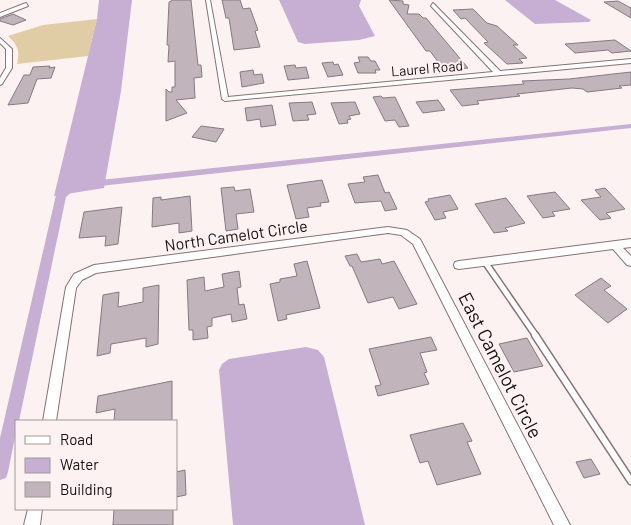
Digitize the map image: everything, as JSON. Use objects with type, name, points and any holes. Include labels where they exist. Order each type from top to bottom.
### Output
[{"type":"street","name":"Laurel Road","points":[[208,0],[225,99],[631,61]]},
{"type":"street","points":[[433,4],[498,73]]},
{"type":"street","points":[[0,16],[26,5]]},
{"type":"street","points":[[0,40],[9,49],[9,68],[0,83]]},
{"type":"street","name":"North Camelot Circle","points":[[49,420],[71,287],[78,277],[94,268],[399,230]]},
{"type":"street","name":"East Camelot Circle","points":[[399,230],[410,234],[416,242],[562,525]]},
{"type":"street","points":[[459,265],[631,243]]},
{"type":"street","points":[[616,246],[631,262]]},
{"type":"street","points":[[32,525],[35,510]]},
{"type":"lane","points":[[486,262],[558,367],[631,481]]},
{"type":"shaded area","points":[[97,19],[88,56],[17,64],[17,49],[14,42],[8,36],[43,25]]},
{"type":"water","points":[[99,0],[132,0],[121,91],[104,188],[54,196],[97,19]]},
{"type":"water","points":[[279,0],[361,0],[359,6],[375,36],[359,40],[305,44],[298,42]]},
{"type":"water","points":[[505,0],[555,0],[591,20],[589,22],[535,24]]},
{"type":"water","points":[[306,347],[318,350],[324,357],[365,525],[233,525],[219,370],[222,364],[229,359]]},
{"type":"building","points":[[173,0],[191,0],[198,65],[201,65],[202,77],[194,78],[195,98],[176,100],[187,113],[166,121],[166,89],[172,92],[172,87],[175,87],[175,61],[168,62],[169,45],[167,45],[169,2]]},
{"type":"building","points":[[222,0],[240,0],[243,9],[250,8],[258,30],[255,31],[260,47],[234,50],[229,18],[226,18]]},
{"type":"building","points":[[389,0],[403,1],[403,4],[409,5],[407,14],[419,14],[426,18],[468,68],[444,70],[430,51],[426,51]]},
{"type":"building","points":[[618,1],[631,8],[631,18],[604,2]]},
{"type":"building","points":[[473,9],[487,23],[497,26],[518,45],[513,45],[527,58],[519,59],[523,63],[507,64],[484,43],[488,42],[465,18],[461,19],[453,10]]},
{"type":"building","points":[[13,14],[26,20],[13,25],[0,21],[0,19]]},
{"type":"building","points":[[615,40],[631,51],[612,53],[608,50],[575,53],[565,44]]},
{"type":"building","points":[[358,57],[368,57],[371,61],[375,61],[380,70],[375,70],[376,73],[358,73],[354,63],[360,62]]},
{"type":"building","points":[[333,62],[334,65],[338,64],[343,75],[328,77],[322,63]]},
{"type":"building","points":[[295,65],[296,68],[306,67],[309,78],[288,80],[284,66]]},
{"type":"building","points":[[50,66],[49,68],[55,67],[51,78],[37,79],[28,103],[8,105],[24,75],[30,75],[33,67]]},
{"type":"building","points":[[253,70],[254,75],[262,74],[264,83],[242,87],[240,72]]},
{"type":"building","points":[[631,72],[631,85],[619,86],[622,88],[587,92],[583,89],[572,88],[517,94],[520,96],[477,101],[479,104],[462,106],[450,90],[524,84],[522,81],[569,79]]},
{"type":"building","points":[[381,96],[383,98],[395,97],[409,126],[399,127],[395,120],[385,121],[373,97]]},
{"type":"building","points":[[438,100],[445,110],[423,113],[416,102]]},
{"type":"building","points":[[312,102],[316,114],[307,115],[309,120],[293,121],[289,103]]},
{"type":"building","points":[[355,102],[360,114],[349,116],[351,119],[347,120],[348,123],[339,124],[331,103]]},
{"type":"building","points":[[272,105],[276,125],[261,127],[260,119],[247,121],[245,108]]},
{"type":"building","points":[[201,126],[224,129],[216,142],[192,137]]},
{"type":"building","points":[[378,175],[385,193],[389,192],[397,209],[385,211],[381,201],[355,203],[348,184],[365,182],[363,177]]},
{"type":"building","points":[[322,180],[329,202],[320,203],[321,206],[307,208],[309,217],[296,219],[287,185]]},
{"type":"building","points":[[234,187],[235,191],[250,189],[254,212],[236,214],[238,229],[226,231],[221,188]]},
{"type":"building","points":[[605,188],[625,209],[606,213],[611,218],[600,220],[581,200],[601,197],[595,190]]},
{"type":"building","points":[[555,192],[570,209],[552,212],[555,216],[543,218],[527,196]]},
{"type":"building","points":[[450,195],[458,209],[443,212],[446,218],[435,220],[425,202],[429,201],[428,199]]},
{"type":"building","points":[[190,196],[192,231],[179,233],[179,223],[152,227],[153,198],[161,197],[161,200]]},
{"type":"building","points":[[506,198],[525,223],[505,228],[508,231],[494,233],[475,204]]},
{"type":"building","points":[[122,207],[118,244],[105,246],[106,236],[79,238],[84,212]]},
{"type":"building","points":[[357,254],[361,262],[380,259],[382,264],[394,261],[417,304],[399,309],[393,297],[368,303],[352,266],[350,266],[345,256]]},
{"type":"building","points":[[307,261],[320,308],[286,315],[287,319],[278,321],[270,284],[280,282],[280,279],[297,276],[294,264]]},
{"type":"building","points":[[239,271],[241,287],[237,288],[239,305],[244,304],[247,319],[232,322],[231,314],[212,318],[212,326],[207,327],[208,338],[193,340],[193,330],[189,330],[187,280],[204,277],[205,291],[224,287],[222,274]]},
{"type":"building","points":[[601,278],[611,286],[604,290],[627,309],[608,323],[575,295]]},
{"type":"building","points":[[159,285],[158,344],[146,347],[146,338],[111,344],[110,353],[97,356],[103,295],[119,292],[118,307],[143,302],[143,288]]},
{"type":"building","points":[[431,337],[437,350],[420,353],[427,372],[424,373],[429,384],[378,396],[375,386],[381,385],[369,349]]},
{"type":"building","points":[[527,338],[543,366],[514,372],[499,344]]},
{"type":"building","points":[[172,381],[172,420],[114,420],[115,409],[96,413],[98,396]]},
{"type":"building","points":[[463,423],[472,441],[467,442],[481,474],[437,485],[428,461],[420,463],[410,435]]},
{"type":"building","points":[[591,459],[600,474],[584,478],[576,462]]},
{"type":"building","points":[[185,470],[186,495],[178,497],[178,472]]},
{"type":"building","points":[[114,510],[173,510],[173,525],[113,525]]},
{"type":"waterway","points":[[91,184],[631,126]]},
{"type":"waterway","points":[[0,472],[61,195],[72,187]]}]
